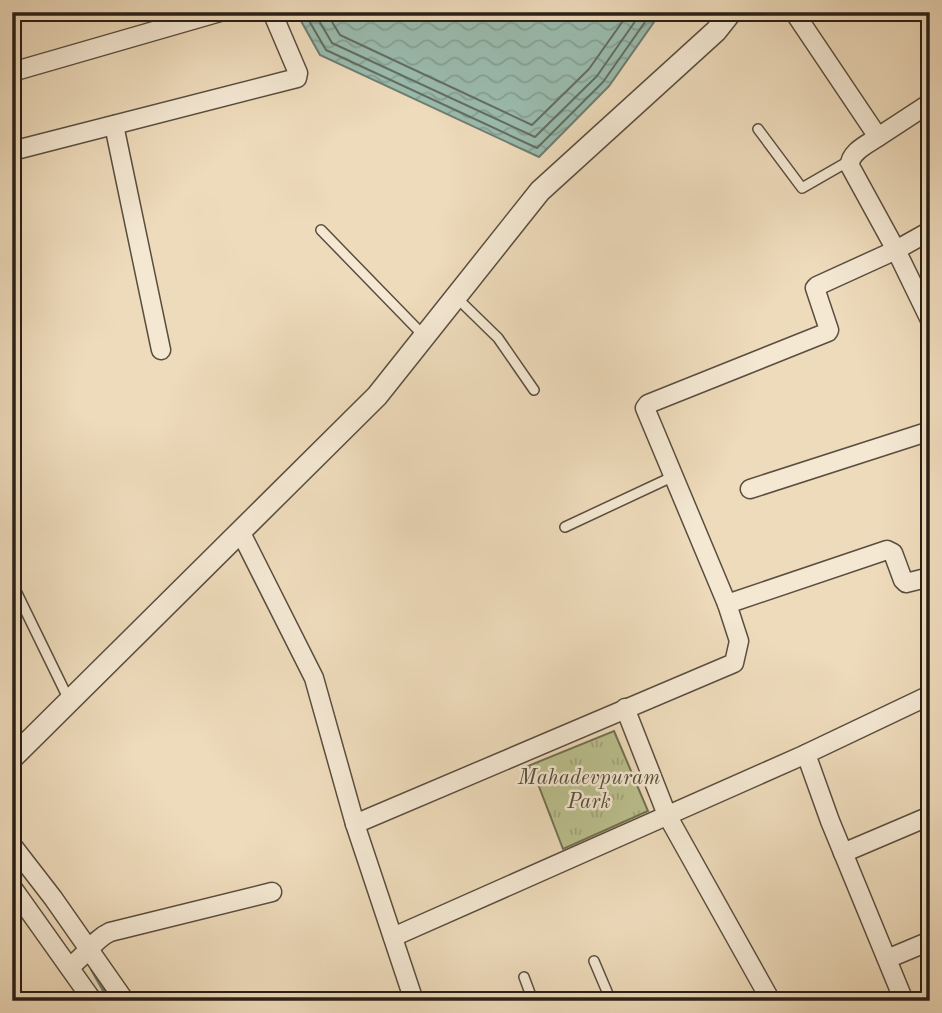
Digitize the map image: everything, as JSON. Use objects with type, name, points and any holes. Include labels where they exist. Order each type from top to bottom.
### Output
[{"type":"street","points":[[12,72],[220,12]]},
{"type":"street","points":[[12,150],[297,78],[298,73],[272,12]]},
{"type":"street","points":[[12,758],[377,396],[540,191],[716,31],[731,12]]},
{"type":"street","points":[[794,12],[878,137]]},
{"type":"street","points":[[930,103],[852,155],[849,161],[930,320]]},
{"type":"street","points":[[114,125],[161,350]]},
{"type":"street","points":[[355,824],[734,663],[739,641],[727,604],[646,412],[646,406],[828,332],[815,288],[817,286],[896,250],[930,231]]},
{"type":"street","points":[[750,489],[930,431]]},
{"type":"street","points":[[240,531],[314,678],[355,824],[414,1001]]},
{"type":"street","points":[[727,604],[887,550],[893,554],[906,583],[930,577]]},
{"type":"street","points":[[393,937],[806,754],[930,695]]},
{"type":"street","points":[[625,708],[667,815],[771,1001]]},
{"type":"street","points":[[806,754],[843,853],[904,1001]]},
{"type":"street","points":[[843,853],[930,816]]},
{"type":"street","points":[[12,845],[80,959],[93,1001]]},
{"type":"street","points":[[12,887],[80,959],[125,1001]]},
{"type":"street","points":[[80,959],[110,932],[272,892]]},
{"type":"street","points":[[887,959],[930,941]]},
{"type":"lane","points":[[758,129],[802,188],[849,161]]},
{"type":"lane","points":[[321,230],[424,336]]},
{"type":"lane","points":[[456,296],[498,338],[534,390]]},
{"type":"lane","points":[[565,527],[674,476]]},
{"type":"lane","points":[[12,583],[70,701]]},
{"type":"lane","points":[[594,961],[611,1001]]},
{"type":"lane","points":[[524,977],[533,1001]]},
{"type":"green space","name":"Mahadevpuram Park","points":[[614,731],[648,811],[563,849],[533,771],[528,766]]},
{"type":"water","points":[[296,12],[651,12],[654,22],[609,86],[539,157],[320,55]]},
{"type":"waterway","points":[[93,969],[111,1001]]}]
